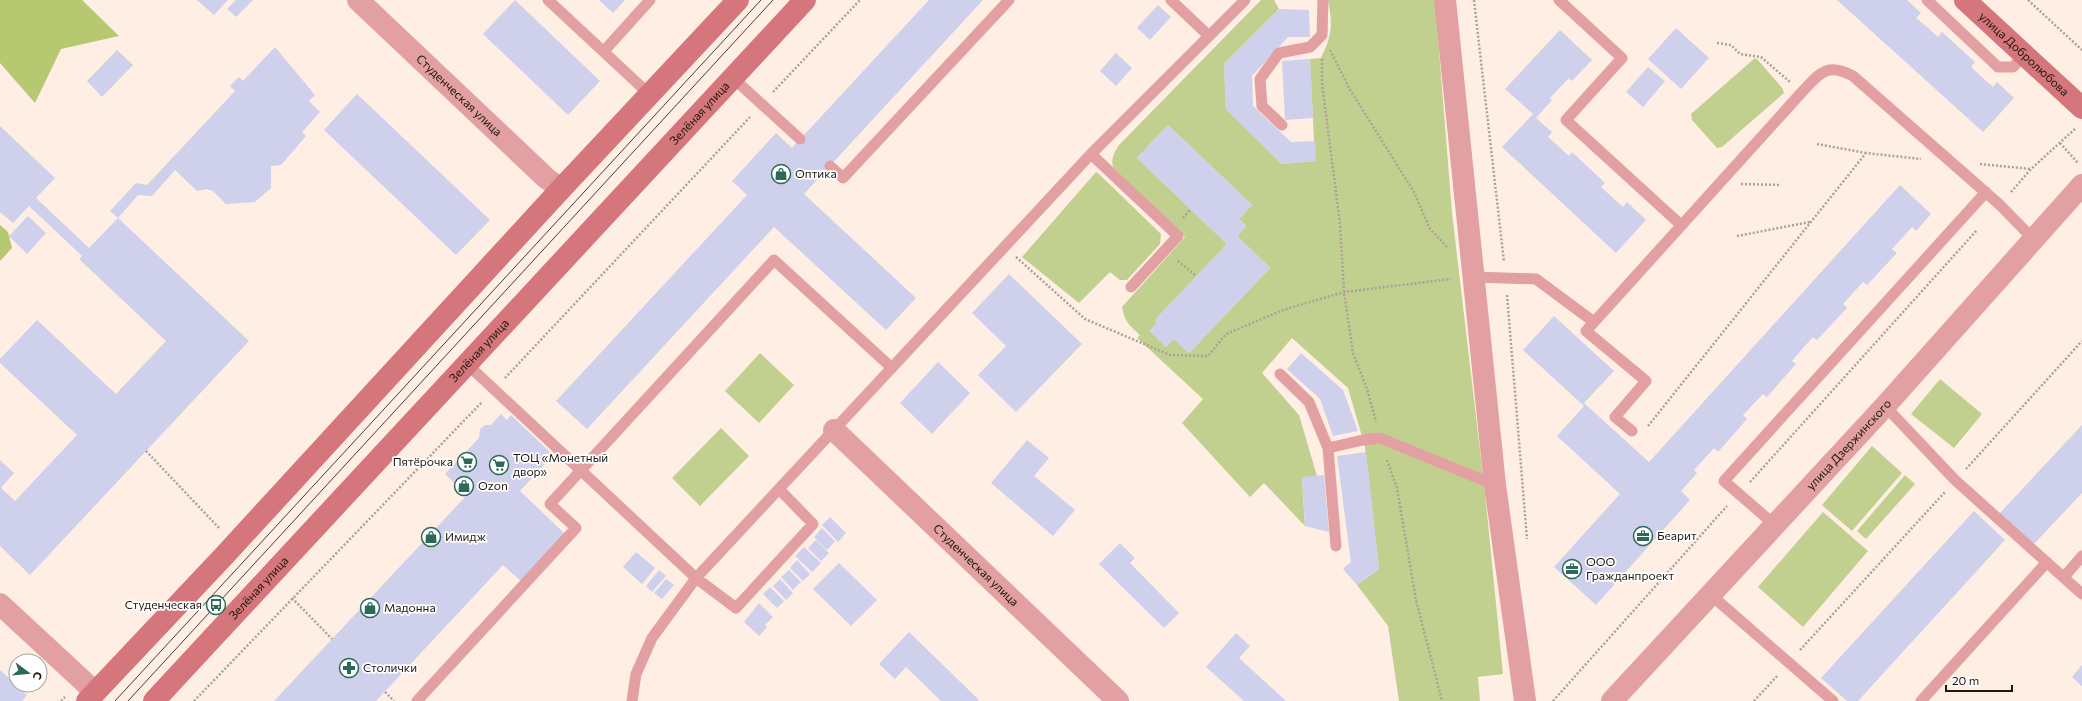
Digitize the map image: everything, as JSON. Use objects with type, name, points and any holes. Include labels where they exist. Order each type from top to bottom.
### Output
[{"type":"street","name":"Студенческая улица","points":[[358,0],[546,178],[562,189]]},
{"type":"street","points":[[0,604],[91,697],[232,548],[649,94],[738,0]]},
{"type":"street","name":"Зелёная улица","points":[[154,701],[805,0]]},
{"type":"street","points":[[1445,0],[1495,485],[1525,701]]},
{"type":"street","name":"улица Добролюбова","points":[[1965,0],[2024,54],[2081,116]]},
{"type":"street","name":"улица Дзержинского","points":[[1612,701],[1776,526],[2034,240],[2082,184]]},
{"type":"street","name":"Студенческая улица","points":[[834,430],[1118,701]]},
{"type":"lane","points":[[548,0],[649,94]]},
{"type":"lane","points":[[604,51],[650,0]]},
{"type":"lane","points":[[830,166],[843,178],[1009,0]]},
{"type":"lane","points":[[1171,0],[1209,36]]},
{"type":"lane","points":[[632,701],[636,674],[652,638],[696,578],[1091,154],[1245,0]]},
{"type":"lane","points":[[1282,125],[1262,106],[1260,79],[1279,53],[1310,47],[1322,35],[1323,0]]},
{"type":"lane","points":[[1559,0],[1622,58],[1566,120],[1681,225]]},
{"type":"lane","points":[[1927,0],[1998,67],[2014,67],[2024,54]]},
{"type":"lane","points":[[1632,431],[1615,417],[1646,381],[1586,331],[1802,92],[1825,70],[1833,68],[1853,76],[1986,192],[2034,240]]},
{"type":"lane","points":[[733,78],[800,139]]},
{"type":"lane","points":[[1091,154],[1178,236],[1131,288]]},
{"type":"lane","points":[[1776,526],[1724,481],[1986,192]]},
{"type":"lane","points":[[417,701],[576,528],[550,504],[774,260],[892,368]]},
{"type":"lane","points":[[1474,277],[1536,279],[1594,322]]},
{"type":"lane","points":[[467,364],[696,578],[736,608],[813,524],[779,489]]},
{"type":"lane","points":[[1280,374],[1309,402],[1328,448],[1336,546]]},
{"type":"lane","points":[[1885,406],[1955,480],[2082,594]]},
{"type":"lane","points":[[1328,448],[1363,440],[1380,438],[1495,485]]},
{"type":"lane","points":[[2064,577],[2082,556]]},
{"type":"lane","points":[[1921,701],[2047,562]]},
{"type":"lane","points":[[1711,595],[1833,701]]},
{"type":"path","points":[[194,701],[494,390],[860,0]]},
{"type":"path","points":[[1474,0],[1506,278],[1527,544]]},
{"type":"path","points":[[2028,0],[2082,50]]},
{"type":"path","points":[[1322,35],[1349,88],[1414,192],[1430,229],[1450,250]]},
{"type":"path","points":[[1322,35],[1322,83],[1340,224],[1344,292],[1353,353],[1366,389],[1380,438],[1397,488],[1416,600],[1442,701]]},
{"type":"path","points":[[1717,43],[1731,45],[1740,54],[1761,57],[1802,92]]},
{"type":"path","points":[[1553,701],[2031,169],[2060,143],[2081,116]]},
{"type":"path","points":[[2060,143],[2082,167]]},
{"type":"path","points":[[1817,144],[1866,153],[2031,169]]},
{"type":"path","points":[[1632,431],[1640,437],[1866,153]]},
{"type":"path","points":[[1718,184],[1780,185]]},
{"type":"path","points":[[1737,236],[1810,222]]},
{"type":"path","points":[[1005,248],[1086,320],[1170,355],[1208,356],[1226,334],[1282,310],[1344,292],[1474,277]]},
{"type":"path","points":[[1166,250],[1196,276]]},
{"type":"path","points":[[1754,701],[2082,341]]},
{"type":"path","points":[[146,451],[220,529]]},
{"type":"path","points":[[292,598],[332,639]]},
{"type":"path","points":[[385,692],[394,701]]},
{"type":"green space","points":[[0,0],[82,0],[119,36],[61,49],[35,103],[0,63]]},
{"type":"green space","points":[[1261,0],[1274,0],[1279,9],[1224,64],[1226,109],[1282,164],[1315,161],[1310,59],[1321,58],[1327,43],[1331,23],[1328,0],[1435,0],[1452,213],[1485,493],[1503,674],[1478,677],[1480,701],[1399,701],[1388,626],[1357,585],[1379,569],[1365,447],[1348,388],[1292,338],[1262,373],[1299,415],[1317,476],[1302,478],[1305,526],[1264,483],[1250,497],[1182,423],[1203,399],[1137,338],[1140,335],[1128,323],[1122,307],[1185,237],[1113,167],[1113,156],[1119,145]],"holes":[[[1168,125],[1252,205],[1239,219],[1246,226],[1237,236],[1270,268],[1189,353],[1174,339],[1166,347],[1150,331],[1157,323],[1155,320],[1227,244],[1137,158]]]},
{"type":"green space","points":[[1755,58],[1783,89],[1784,93],[1722,147],[1717,148],[1692,120],[1691,114]]},
{"type":"green space","points":[[1096,172],[1161,234],[1160,244],[1127,280],[1120,280],[1110,272],[1079,303],[1022,257]]},
{"type":"green space","points":[[0,225],[8,232],[12,248],[0,261]]},
{"type":"green space","points":[[760,353],[794,385],[759,423],[725,391]]},
{"type":"green space","points":[[1940,379],[1982,414],[1954,448],[1911,414]]},
{"type":"green space","points":[[721,428],[749,456],[700,506],[672,478]]},
{"type":"green space","points":[[1872,446],[1902,473],[1852,531],[1822,505]]},
{"type":"green space","points":[[1905,475],[1915,484],[1866,539],[1857,531]]},
{"type":"green space","points":[[1823,512],[1868,551],[1803,627],[1758,587]]},
{"type":"building","points":[[197,0],[228,0],[214,15]]},
{"type":"building","points":[[236,0],[253,0],[236,17],[227,9]]},
{"type":"building","points":[[515,0],[600,81],[568,115],[483,34]]},
{"type":"building","points":[[599,0],[625,0],[613,13]]},
{"type":"building","points":[[929,0],[983,0],[804,194],[916,298],[886,330],[774,227],[587,429],[556,401],[747,195],[732,181],[776,133],[792,148]]},
{"type":"building","points":[[1837,0],[1907,0],[1921,13],[1916,18],[1938,37],[1942,32],[1975,62],[1971,67],[1993,87],[1997,82],[2014,98],[1983,132]]},
{"type":"building","points":[[1158,5],[1171,17],[1150,40],[1137,28]]},
{"type":"building","points":[[1279,9],[1309,10],[1310,37],[1288,37],[1252,76],[1253,106],[1291,142],[1315,141],[1316,161],[1282,164],[1226,109],[1224,64]]},
{"type":"building","points":[[1676,28],[1709,58],[1681,89],[1648,59]]},
{"type":"building","points":[[1560,30],[1592,60],[1572,81],[1569,78],[1550,98],[1552,100],[1536,118],[1552,132],[1548,137],[1569,156],[1572,152],[1605,183],[1601,187],[1623,207],[1627,202],[1646,220],[1616,253],[1502,147],[1533,114],[1505,89]]},
{"type":"building","points":[[275,47],[315,95],[309,101],[320,112],[302,132],[306,136],[281,165],[271,166],[271,188],[255,202],[226,204],[213,191],[206,189],[197,191],[175,170],[152,196],[138,195],[118,218],[110,211],[136,183],[147,185],[235,91],[230,86],[239,77],[243,81]]},
{"type":"building","points":[[117,50],[133,65],[102,97],[87,81]]},
{"type":"building","points":[[1116,53],[1132,68],[1116,86],[1100,71]]},
{"type":"building","points":[[1310,59],[1313,118],[1285,120],[1282,61]]},
{"type":"building","points":[[1648,67],[1665,81],[1643,107],[1626,92]]},
{"type":"building","points":[[357,94],[490,220],[456,255],[324,130]]},
{"type":"building","points":[[1168,125],[1252,205],[1239,219],[1246,226],[1237,236],[1270,268],[1189,353],[1174,339],[1166,347],[1150,331],[1157,323],[1155,320],[1227,244],[1137,158]]},
{"type":"building","points":[[0,126],[55,178],[36,198],[89,248],[118,218],[249,341],[30,575],[0,546],[0,460],[14,473],[1,488],[15,501],[77,435],[0,363],[0,359],[37,320],[116,394],[166,341],[79,259],[82,256],[29,206],[13,223],[0,212]]},
{"type":"building","points":[[1900,185],[1931,214],[1916,231],[1912,227],[1892,249],[1897,253],[1867,285],[1863,282],[1843,304],[1847,308],[1817,340],[1813,337],[1803,348],[1792,361],[1796,364],[1767,397],[1763,394],[1743,415],[1747,419],[1718,452],[1714,448],[1694,470],[1697,473],[1681,491],[1690,500],[1596,605],[1554,567],[1620,494],[1557,436],[1584,406],[1523,350],[1554,316],[1614,371],[1584,403],[1649,462]]},
{"type":"building","points":[[28,216],[46,233],[27,254],[9,236]]},
{"type":"building","points":[[1009,274],[1082,344],[1016,412],[978,375],[1006,346],[972,313]]},
{"type":"building","points":[[1301,353],[1343,390],[1358,431],[1333,436],[1320,399],[1287,369]]},
{"type":"building","points":[[938,362],[970,393],[932,434],[900,403]]},
{"type":"building","points":[[501,414],[507,420],[511,415],[553,455],[520,491],[565,534],[521,581],[503,565],[376,701],[274,701],[467,495],[445,474],[479,438],[480,429],[485,425],[491,425]]},
{"type":"building","points":[[2082,425],[2082,493],[2033,545],[1999,514]]},
{"type":"building","points":[[1027,440],[1049,458],[1034,476],[1075,510],[1053,536],[991,483]]},
{"type":"building","points":[[1366,452],[1379,569],[1357,585],[1343,569],[1351,562],[1337,456]]},
{"type":"building","points":[[1324,475],[1329,532],[1305,526],[1302,477]]},
{"type":"building","points":[[1974,511],[2005,540],[1858,701],[1847,701],[1821,678]]},
{"type":"building","points":[[830,517],[846,533],[838,542],[822,525]]},
{"type":"building","points":[[822,528],[835,541],[827,550],[814,537]]},
{"type":"building","points":[[816,540],[829,553],[821,561],[808,548]]},
{"type":"building","points":[[1120,543],[1135,558],[1130,563],[1179,613],[1164,628],[1099,564]]},
{"type":"building","points":[[804,547],[821,563],[812,572],[795,556]]},
{"type":"building","points":[[636,552],[655,568],[642,584],[623,567]]},
{"type":"building","points":[[797,560],[810,574],[803,581],[790,568]]},
{"type":"building","points":[[839,563],[877,600],[851,626],[813,589]]},
{"type":"building","points":[[659,570],[666,576],[652,592],[646,586]]},
{"type":"building","points":[[789,570],[801,582],[793,590],[781,577]]},
{"type":"building","points":[[666,579],[674,585],[662,599],[654,593]]},
{"type":"building","points":[[780,579],[793,593],[786,600],[773,586]]},
{"type":"building","points":[[770,587],[784,601],[777,608],[763,594]]},
{"type":"building","points":[[759,603],[773,617],[765,625],[767,627],[759,636],[744,622]]},
{"type":"building","points":[[909,632],[979,700],[941,701],[906,667],[895,679],[879,664]]},
{"type":"building","points":[[1236,633],[1250,646],[1239,658],[1286,701],[1244,701],[1206,667]]},
{"type":"building","points":[[2082,665],[2082,686],[2072,677]]},
{"type":"building","points":[[0,670],[8,677],[8,693],[25,693],[27,695],[22,701],[0,701]]},
{"type":"tram line","points":[[115,701],[761,0]]},
{"type":"tram line","points":[[128,701],[773,0]]},
{"type":"place","name":"Оптика","points":[[781,174]]},
{"type":"place","name":"Пятёрочка","points":[[467,462]]},
{"type":"place","name":"ТОЦ «Монетный двор»","points":[[499,465]]},
{"type":"place","name":"Ozon","points":[[464,486]]},
{"type":"place","name":"Беарит","points":[[1643,536]]},
{"type":"place","name":"Имидж","points":[[431,537]]},
{"type":"place","name":"ООО Гражданпроект","points":[[1572,569]]},
{"type":"place","name":"Студенческая","points":[[216,605]]},
{"type":"place","name":"Мадонна","points":[[370,608]]},
{"type":"place","name":"Столички","points":[[349,668]]}]
